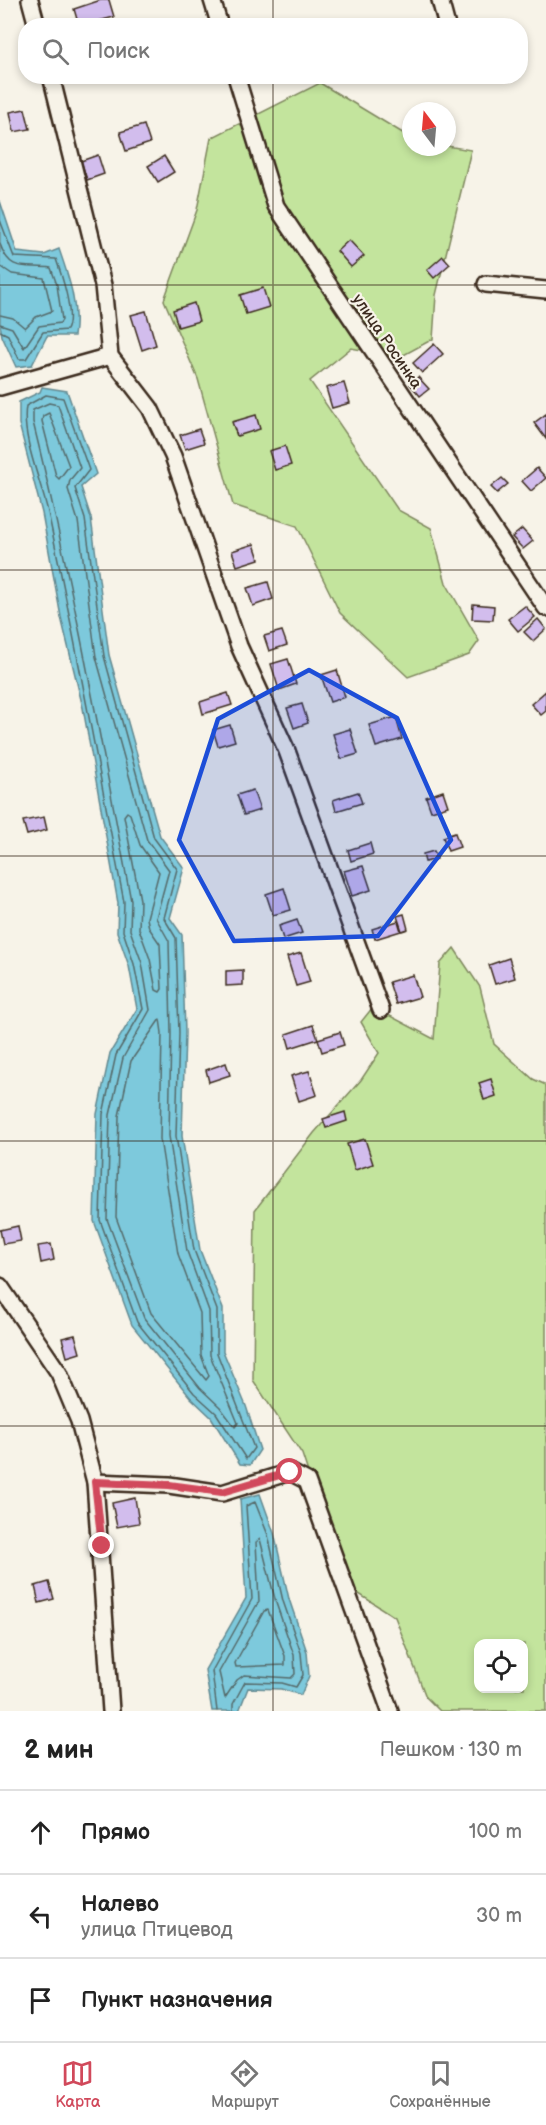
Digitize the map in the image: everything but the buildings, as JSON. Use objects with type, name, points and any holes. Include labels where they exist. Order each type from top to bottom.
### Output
[{"type":"street","points":[[30,0],[35,18]]},
{"type":"street","points":[[212,0],[218,18]]},
{"type":"street","points":[[440,0],[445,18]]},
{"type":"street","points":[[53,84],[103,285],[110,356],[150,408],[173,456],[239,646],[287,751],[381,1010]]},
{"type":"street","name":"улица Росинка","points":[[238,84],[276,206],[546,608]]},
{"type":"street","points":[[486,284],[546,290]]},
{"type":"street","points":[[0,387],[110,356]]},
{"type":"street","points":[[0,1286],[59,1373],[80,1421],[95,1482],[111,1711]]},
{"type":"street","points":[[95,1482],[169,1485],[222,1492],[290,1472],[307,1481],[390,1711]]},
{"type":"highlighted area","points":[[309,670],[397,718],[451,840],[378,936],[234,941],[179,840],[218,719]]},
{"type":"green space","points":[[318,84],[322,84],[402,133],[402,156],[456,156],[456,148],[471,150],[436,295],[433,339],[400,357],[351,348],[310,381],[398,510],[431,528],[446,583],[479,641],[469,655],[408,677],[340,613],[297,526],[233,505],[198,379],[164,300],[197,210],[211,138]]},
{"type":"green space","points":[[454,948],[480,987],[494,1044],[533,1079],[546,1085],[546,1711],[440,1711],[426,1697],[395,1617],[345,1585],[302,1454],[253,1380],[255,1210],[314,1133],[361,1080],[379,1053],[361,1022],[373,1007],[434,1039],[440,964]]},
{"type":"water","points":[[0,201],[17,252],[44,255],[59,249],[72,292],[75,314],[74,336],[47,336],[32,365],[16,367],[2,336],[0,325]]},
{"type":"water","points":[[42,387],[67,391],[96,474],[81,487],[91,518],[109,655],[160,836],[184,868],[170,918],[182,935],[185,1033],[182,1136],[200,1250],[223,1309],[223,1351],[246,1406],[260,1450],[250,1465],[240,1464],[211,1417],[190,1397],[132,1325],[94,1221],[97,1114],[110,1053],[137,1009],[129,966],[117,932],[118,903],[83,708],[61,617],[42,513],[19,424],[19,402],[40,392]]},
{"type":"water","points":[[260,1494],[274,1533],[289,1599],[307,1652],[309,1676],[301,1695],[281,1689],[248,1688],[239,1711],[212,1711],[205,1670],[246,1598],[240,1499]]},
{"type":"route","points":[[102,1546],[95,1482],[169,1485],[222,1492],[290,1472]]}]
